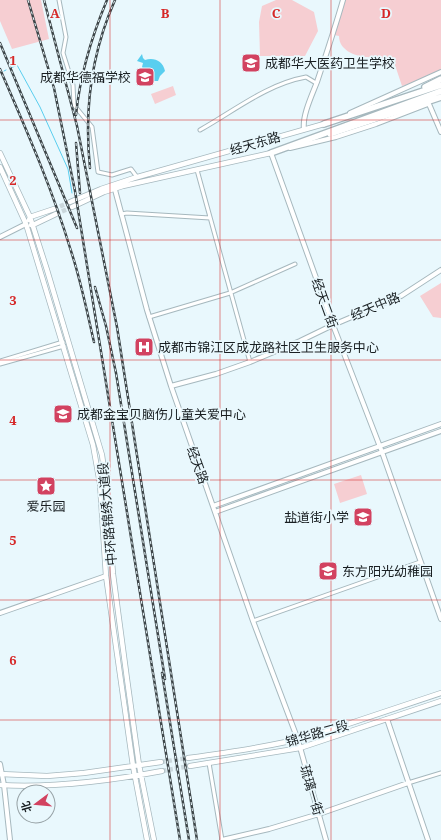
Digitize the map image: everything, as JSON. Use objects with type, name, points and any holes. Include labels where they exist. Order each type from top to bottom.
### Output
[{"type":"highway","points":[[386,104],[441,79]]},
{"type":"highway","name":"经天东路","points":[[324,124],[441,85]]},
{"type":"highway","name":"经天东路","points":[[271,153],[441,91]]},
{"type":"highway","points":[[303,142],[441,98]]},
{"type":"main road","name":"经天东路","points":[[70,202],[137,177],[324,124]]},
{"type":"main road","name":"中环路锦绣大道段","points":[[0,153],[33,225],[102,455],[106,484],[113,574],[139,765],[154,840]]},
{"type":"main road","name":"经天东路","points":[[72,207],[114,186],[197,170],[271,153]]},
{"type":"main road","name":"中环路锦绣大道段","points":[[0,167],[26,224],[63,344],[96,460],[103,511],[106,576],[133,766],[148,840]]},
{"type":"main road","points":[[54,208],[30,217],[26,224],[33,225],[56,214]]},
{"type":"main road","name":"锦华路二段","points":[[188,758],[277,745],[298,740],[441,693]]},
{"type":"main road","name":"锦华路二段","points":[[190,766],[300,748],[441,701]]},
{"type":"main road","points":[[0,774],[47,776],[84,773],[161,762]]},
{"type":"main road","points":[[2,785],[48,786],[135,776],[162,771]]},
{"type":"street","points":[[59,0],[66,37],[63,53],[73,85],[74,105],[92,128],[98,172],[112,175],[131,169],[137,177]]},
{"type":"street","points":[[304,129],[303,125],[308,106],[342,0]]},
{"type":"street","points":[[324,124],[441,72]]},
{"type":"street","points":[[200,130],[278,85],[306,77],[316,83]]},
{"type":"street","points":[[271,153],[336,137],[376,124],[441,98]]},
{"type":"street","points":[[429,104],[441,132]]},
{"type":"street","name":"经天二街","points":[[271,153],[333,325],[380,446],[441,619]]},
{"type":"street","points":[[197,170],[250,362]]},
{"type":"street","name":"经天路","points":[[114,186],[149,318],[171,386],[192,449],[298,740]]},
{"type":"street","points":[[121,214],[126,213],[210,218]]},
{"type":"street","points":[[0,236],[26,224]]},
{"type":"street","points":[[149,318],[230,293],[295,264]]},
{"type":"street","name":"经天中路","points":[[171,386],[216,374],[250,362],[300,341],[401,296],[441,270]]},
{"type":"street","points":[[0,361],[63,344]]},
{"type":"street","points":[[0,364],[63,344]]},
{"type":"street","points":[[213,506],[441,424]]},
{"type":"street","points":[[216,512],[441,432]]},
{"type":"street","points":[[254,621],[420,562]]},
{"type":"street","points":[[0,614],[106,576]]},
{"type":"street","points":[[387,719],[428,840]]},
{"type":"street","name":"琉璃一街","points":[[298,740],[326,840]]},
{"type":"street","points":[[209,763],[222,840],[269,829],[319,814],[441,773]]},
{"type":"street","points":[[0,764],[0,774],[10,840]]},
{"type":"shaded area","points":[[0,0],[41,0],[49,39],[12,49],[0,21]]},
{"type":"shaded area","points":[[276,0],[292,0],[314,12],[318,31],[305,56],[260,56],[259,22],[262,6]]},
{"type":"shaded area","points":[[345,0],[441,0],[441,74],[402,86],[394,62],[379,64],[378,57],[360,56],[348,51],[340,42],[339,36],[334,35]]},
{"type":"shaded area","points":[[173,86],[176,95],[155,104],[151,94]]},
{"type":"shaded area","points":[[441,283],[441,318],[433,317],[420,296]]},
{"type":"shaded area","points":[[361,475],[367,494],[340,503],[334,484]]},
{"type":"water","points":[[142,54],[145,60],[152,59],[158,61],[164,68],[165,71],[160,76],[158,81],[151,81],[142,67],[143,63],[137,61]]},
{"type":"waterway","points":[[11,68],[17,65],[40,107],[68,169],[72,193]]},
{"type":"tunnel","points":[[54,209],[70,202]]},
{"type":"tunnel","points":[[56,214],[72,207]]},
{"type":"tunnel","points":[[161,762],[188,758]]},
{"type":"tunnel","points":[[162,771],[190,766]]},
{"type":"railway","points":[[28,0],[54,88],[75,191],[180,840]]},
{"type":"railway","points":[[44,0],[77,126],[117,327],[197,840]]},
{"type":"railway","points":[[76,115],[83,71],[96,28],[107,0]]},
{"type":"railway","points":[[90,168],[88,125],[91,82],[100,41],[115,0]]},
{"type":"railway","points":[[0,43],[77,228]]},
{"type":"railway","points":[[0,69],[56,204],[78,274],[94,342]]},
{"type":"railway","points":[[76,143],[80,193]]},
{"type":"railway","points":[[95,287],[106,326],[116,373],[165,679]]},
{"type":"railway","points":[[162,673],[189,840]]},
{"type":"place","name":"成都华大医药卫生学校","points":[[251,63]]},
{"type":"place","name":"成都华德福学校","points":[[145,77]]},
{"type":"place","name":"成都市锦江区成龙路社区卫生服务中心","points":[[144,347]]},
{"type":"place","name":"成都金宝贝脑伤儿童关爱中心","points":[[63,414]]},
{"type":"place","name":"爱乐园","points":[[46,486]]},
{"type":"place","name":"盐道街小学","points":[[363,517]]},
{"type":"place","name":"东方阳光幼稚园","points":[[328,571]]}]
